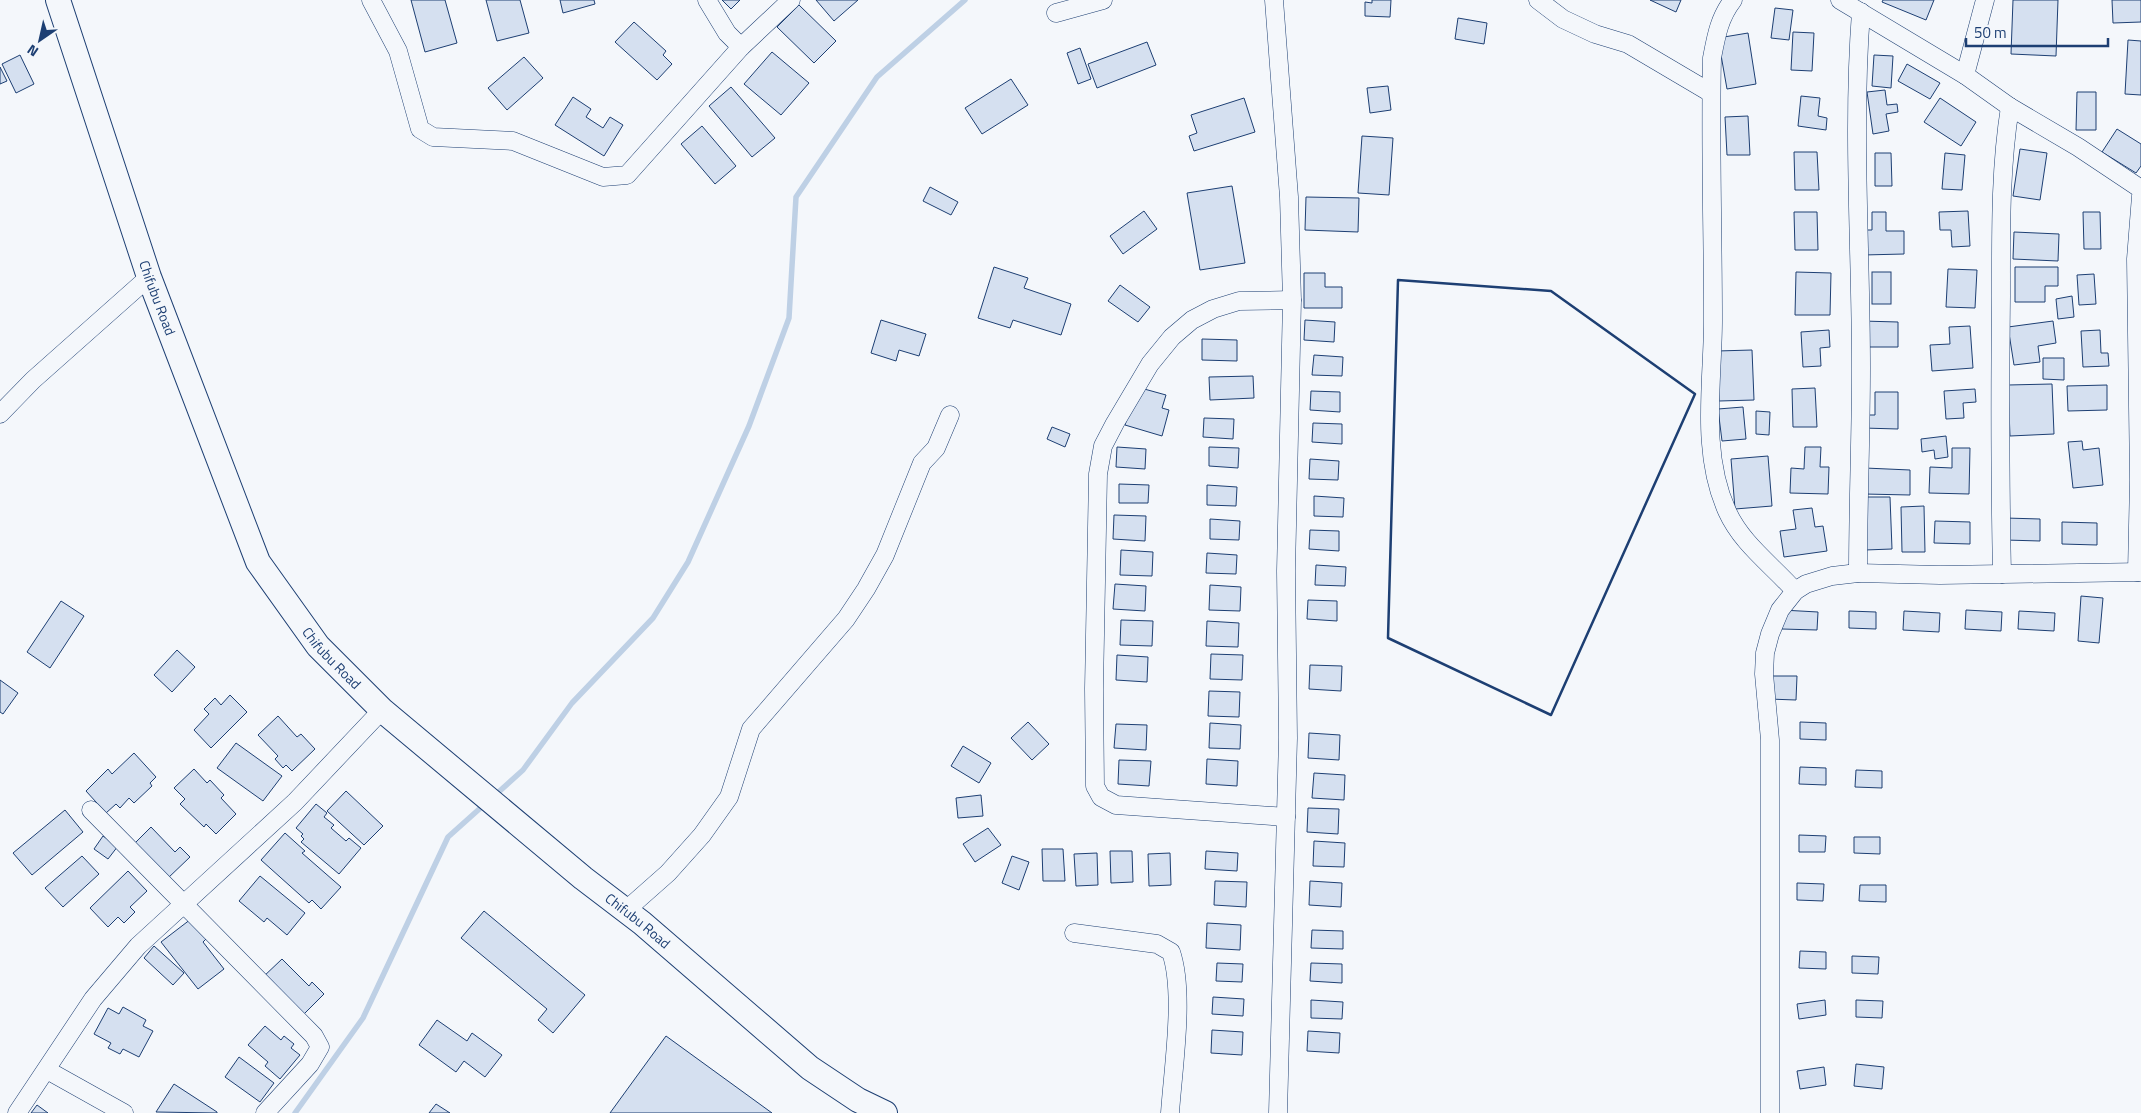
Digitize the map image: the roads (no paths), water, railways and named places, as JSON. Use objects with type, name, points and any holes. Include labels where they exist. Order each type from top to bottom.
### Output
[{"type":"main road","name":"Chifubu Road","points":[[58,0],[149,277],[258,562],[318,646],[382,710],[461,778],[642,923],[810,1068],[858,1100],[885,1113]]},
{"type":"street","points":[[371,0],[398,51],[420,128],[433,137],[513,141],[603,178],[627,175],[741,47],[791,0]]},
{"type":"street","points":[[707,0],[727,33],[741,47]]},
{"type":"street","points":[[1056,13],[1103,0]]},
{"type":"street","points":[[1274,0],[1289,197],[1292,300],[1286,571],[1289,665],[1278,1113]]},
{"type":"street","points":[[1538,0],[1563,19],[1595,34],[1628,44],[1711,93]]},
{"type":"street","points":[[1733,0],[1724,11],[1718,27],[1712,58],[1713,356],[1710,421],[1712,454],[1716,478],[1726,509],[1736,528],[1749,545],[1795,591]]},
{"type":"street","points":[[1840,0],[1966,75],[2010,107],[2078,147],[2141,189]]},
{"type":"street","points":[[1966,75],[1985,0]]},
{"type":"street","points":[[1858,573],[1861,368],[1857,211],[1858,52],[1861,12]]},
{"type":"street","points":[[2002,574],[2000,402],[2001,228],[2003,161],[2010,107]]},
{"type":"street","points":[[1770,1113],[1770,740],[1764,674],[1765,653],[1770,634],[1780,610],[1795,591],[1806,584],[1832,576],[1858,573],[2002,574],[2139,572],[2136,259],[2141,196]]},
{"type":"street","points":[[0,414],[32,380],[149,277]]},
{"type":"street","points":[[1286,817],[1116,805],[1100,797],[1095,786],[1094,689],[1098,474],[1103,446],[1150,364],[1172,337],[1192,320],[1213,309],[1239,301],[1292,300]]},
{"type":"street","points":[[625,911],[668,872],[702,835],[729,796],[751,729],[846,619],[885,555],[922,463],[936,448],[950,415]]},
{"type":"street","points":[[17,1113],[93,999],[138,946],[295,802],[382,710]]},
{"type":"street","points":[[92,810],[182,904],[314,1036],[320,1047],[310,1064],[264,1113]]},
{"type":"street","points":[[1074,933],[1157,944],[1171,952],[1175,966],[1177,996],[1170,1113]]},
{"type":"street","points":[[47,1070],[124,1113]]},
{"type":"waterway","points":[[493,797],[523,770],[572,703],[653,618],[688,562],[749,426],[789,318],[796,197],[877,77],[965,0]]},
{"type":"waterway","points":[[295,1113],[363,1018],[448,837],[486,803]]}]
